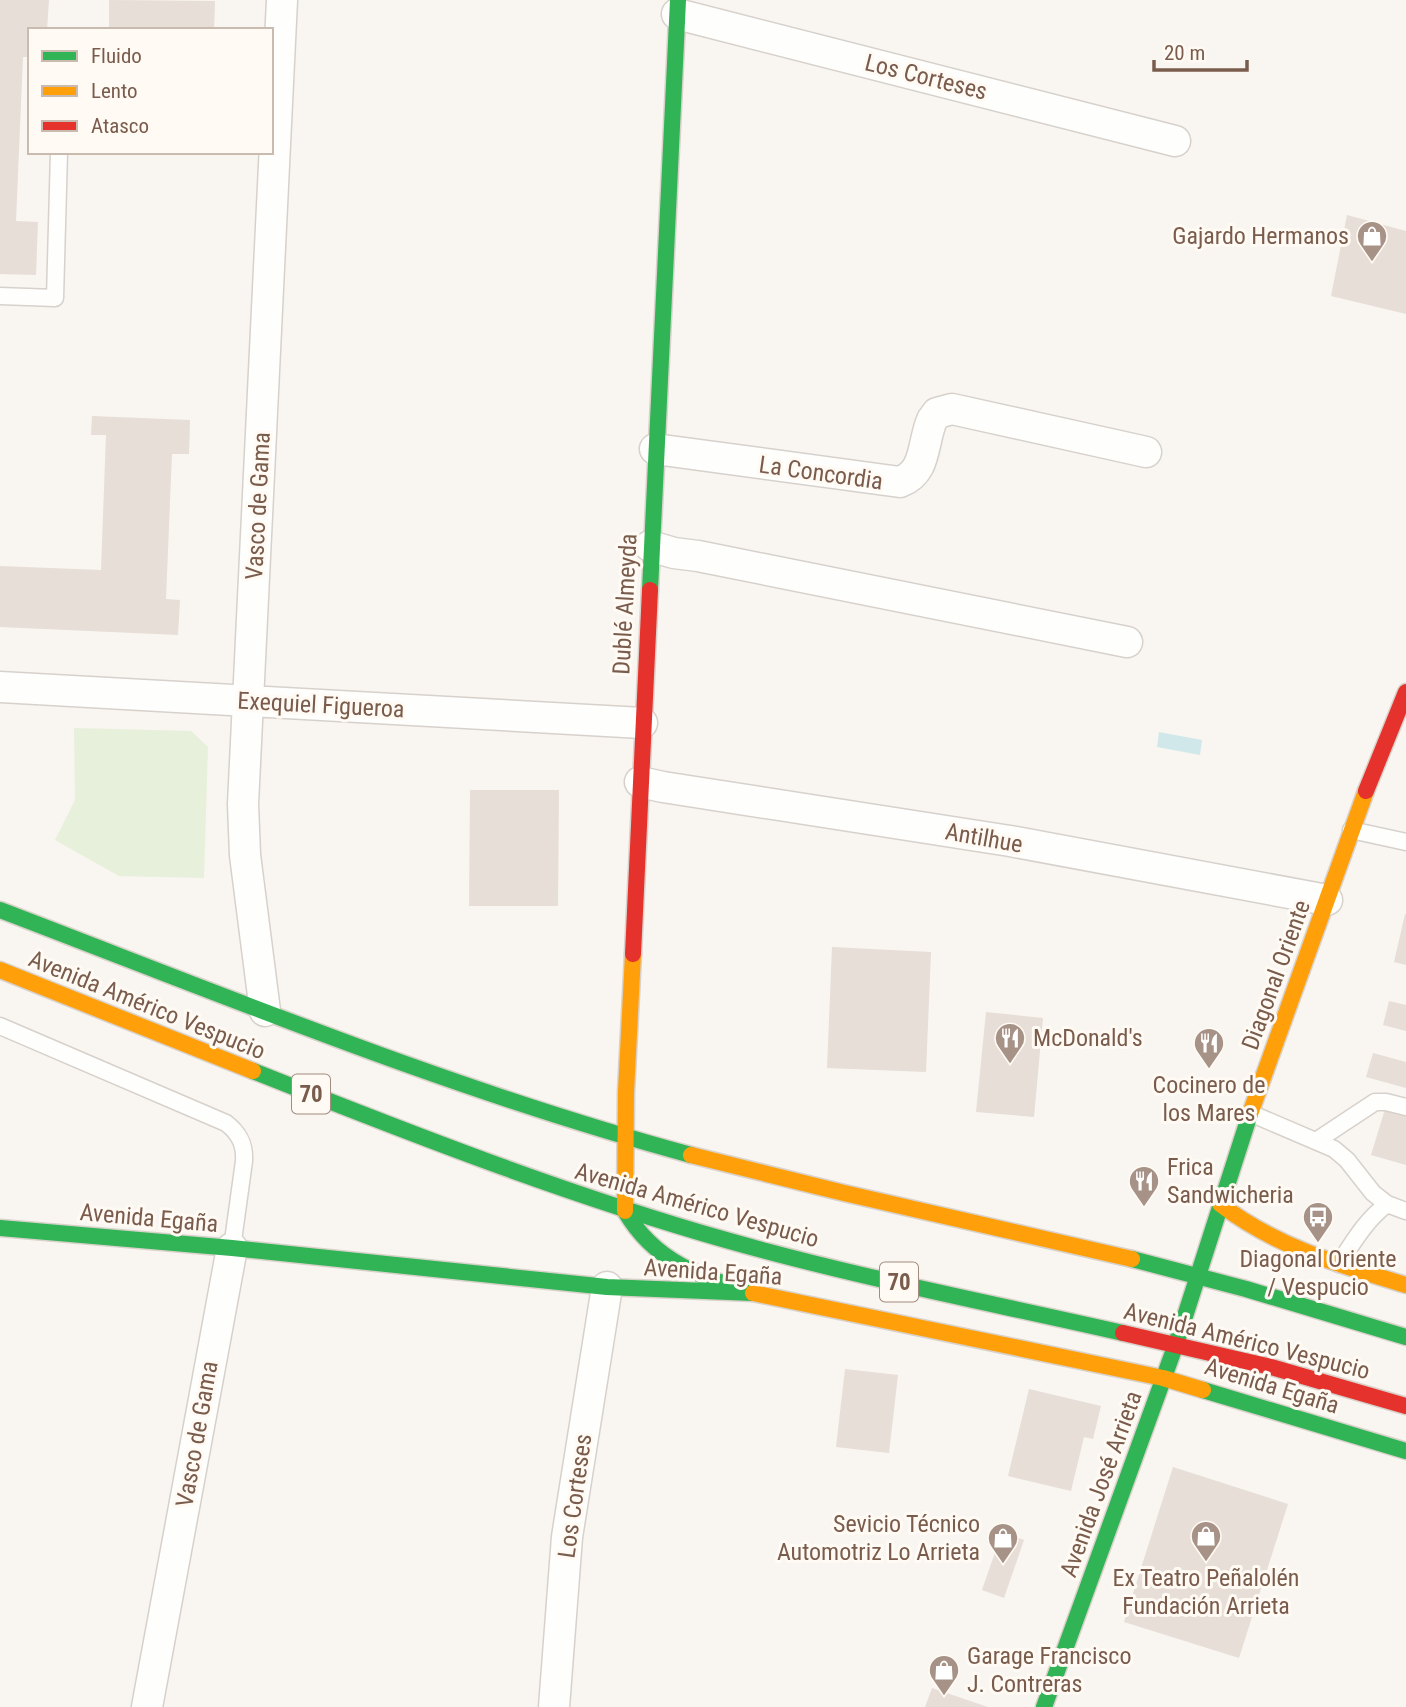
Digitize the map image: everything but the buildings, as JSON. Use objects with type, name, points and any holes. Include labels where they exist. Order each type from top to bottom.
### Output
[{"type":"main road","name":"Dublé Almeyda","points":[[625,1211],[625,1136],[642,723],[677,7]]},
{"type":"main road","name":"Diagonal Oriente","points":[[1198,1276],[1250,1113],[1351,830],[1406,692]]},
{"type":"main road","name":"Avenida Américo Vespucio","points":[[0,910],[479,1089],[625,1136],[743,1169],[1198,1276],[1406,1337]]},
{"type":"main road","name":"Avenida Américo Vespucio","points":[[0,970],[412,1134],[625,1211],[785,1256],[1271,1367],[1406,1406]]},
{"type":"main road","points":[[1220,1204],[1241,1221],[1268,1237],[1339,1264],[1406,1285]]},
{"type":"main road","points":[[625,1211],[643,1241],[668,1259],[701,1275],[755,1293]]},
{"type":"main road","name":"Avenida Egaña","points":[[0,1228],[232,1248],[607,1287],[755,1293],[1163,1378],[1406,1451]]},
{"type":"main road","name":"Avenida José Arrieta","points":[[1044,1707],[1176,1344],[1198,1276]]},
{"type":"street","name":"Vasco de Gama","points":[[265,1011],[243,831],[282,0]]},
{"type":"street","name":"Los Corteses","points":[[677,7],[1175,141]]},
{"type":"street","name":"La Concordia","points":[[655,449],[900,482],[909,479],[917,471],[932,420],[937,413],[952,409],[1146,452]]},
{"type":"street","points":[[650,546],[674,553],[1127,642]]},
{"type":"street","name":"Exequiel Figueroa","points":[[0,687],[642,723]]},
{"type":"street","name":"Antilhue","points":[[640,782],[663,788],[1010,842],[1326,900]]},
{"type":"street","name":"Vasco de Gama","points":[[147,1707],[232,1248]]},
{"type":"street","name":"Los Corteses","points":[[554,1707],[567,1536],[607,1287]]},
{"type":"lane","points":[[0,296],[55,298],[59,154]]},
{"type":"lane","points":[[1351,830],[1406,842]]},
{"type":"lane","name":"Vasco de Gama","points":[[0,1026],[226,1123],[235,1130],[245,1150],[232,1248]]},
{"type":"lane","points":[[1316,1141],[1360,1109],[1375,1102],[1406,1107]]},
{"type":"lane","points":[[1250,1113],[1334,1149],[1347,1160],[1373,1193],[1387,1204],[1406,1211]]},
{"type":"lane","points":[[1339,1264],[1374,1214],[1387,1204]]},
{"type":"green space","points":[[74,728],[191,731],[208,747],[204,878],[119,876],[55,840],[75,800]]},
{"type":"water","points":[[1159,732],[1202,740],[1200,755],[1157,747]]},
{"type":"traffic: fast","points":[[650,590],[678,0]]},
{"type":"traffic: fast","points":[[0,910],[429,1072],[603,1130],[691,1155]]},
{"type":"traffic: fast","points":[[253,1071],[488,1162],[666,1222],[824,1266],[1123,1333]]},
{"type":"traffic: fast","points":[[1044,1707],[1176,1344],[1250,1114]]},
{"type":"traffic: fast","points":[[625,1211],[650,1244],[665,1256],[698,1274],[755,1293]]},
{"type":"traffic: fast","points":[[0,1228],[232,1248],[607,1287],[753,1293]]},
{"type":"traffic: fast","points":[[1132,1259],[1246,1289],[1406,1337]]},
{"type":"traffic: fast","points":[[1203,1390],[1406,1451]]},
{"type":"traffic: slow","points":[[1250,1114],[1366,791]]},
{"type":"traffic: slow","points":[[625,1211],[626,1092],[633,954]]},
{"type":"traffic: slow","points":[[0,970],[253,1071]]},
{"type":"traffic: slow","points":[[691,1155],[1132,1259]]},
{"type":"traffic: slow","points":[[1220,1204],[1241,1219],[1286,1243],[1333,1262],[1406,1285]]},
{"type":"traffic: slow","points":[[753,1293],[1163,1378],[1203,1390]]},
{"type":"traffic: jam","points":[[633,954],[650,590]]},
{"type":"traffic: jam","points":[[1366,791],[1406,692]]},
{"type":"traffic: jam","points":[[1123,1333],[1271,1367],[1406,1406]]},
{"type":"place","name":"Gajardo Hermanos","points":[[1372,263]]},
{"type":"place","name":"McDonald's","points":[[1010,1065]]},
{"type":"place","name":"Cocinero de los Mares","points":[[1209,1070]]},
{"type":"place","name":"Frica Sandwicheria","points":[[1144,1208]]},
{"type":"place","name":"Diagonal Oriente / Vespucio","points":[[1318,1244]]},
{"type":"place","name":"Ex Teatro Peñalolén Fundación Arrieta","points":[[1206,1563]]},
{"type":"place","name":"Sevicio Técnico Automotriz Lo Arrieta","points":[[1003,1565]]},
{"type":"place","name":"Garage Francisco J. Contreras","points":[[944,1697]]}]
